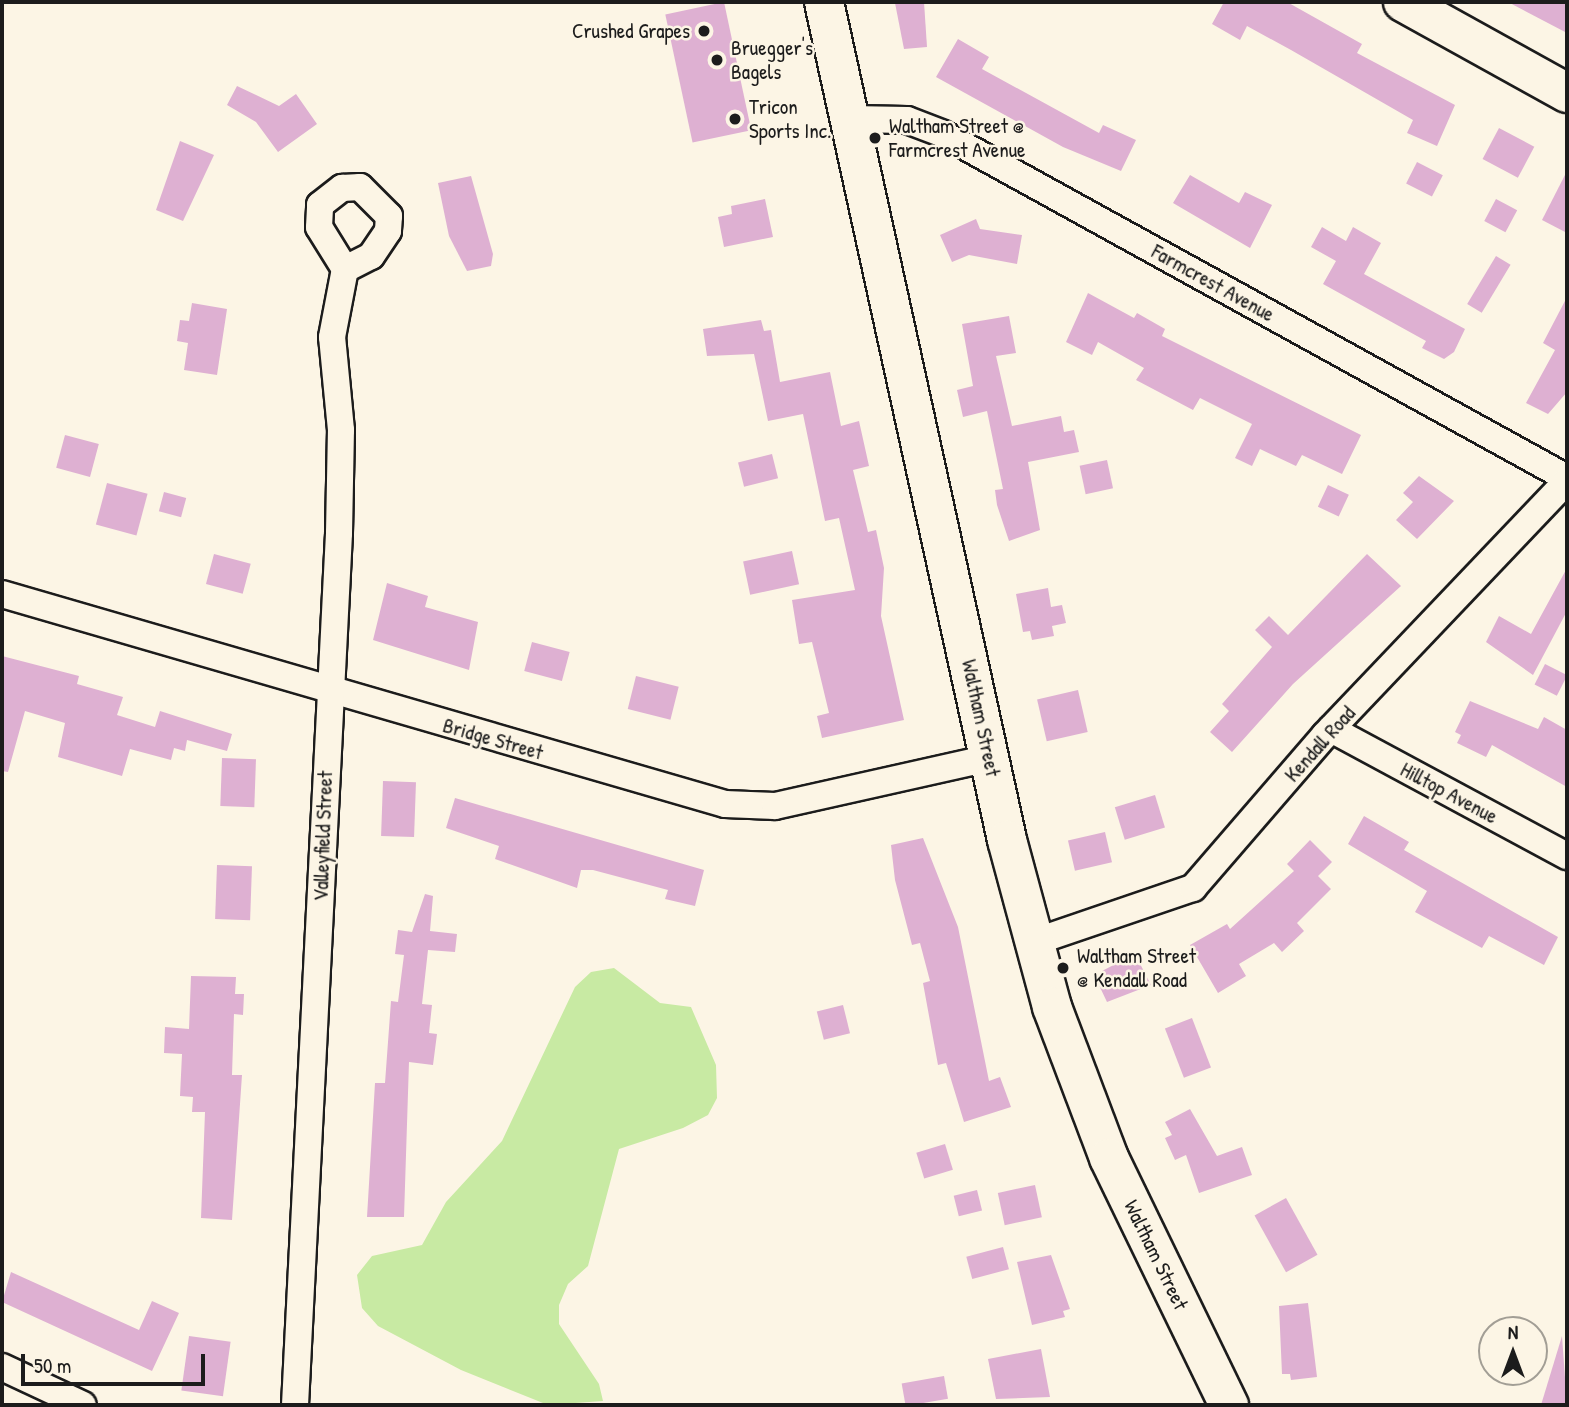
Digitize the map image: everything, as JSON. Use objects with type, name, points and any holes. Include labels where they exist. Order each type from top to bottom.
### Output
[{"type":"main road","name":"Waltham Street","points":[[824,2],[990,758],[1034,942],[1096,1126],[1229,1405]]},
{"type":"main road","points":[[1403,2],[1567,93]]},
{"type":"street","name":"Farmcrest Avenue","points":[[850,118],[907,120],[943,134],[1567,480]]},
{"type":"street","name":"Valleyfield Street","points":[[295,1405],[341,430],[332,337],[345,269]]},
{"type":"street","name":"Kendall Road","points":[[1034,942],[1193,888],[1331,729],[1567,480]]},
{"type":"street","name":"Bridge Street","points":[[2,594],[725,804],[775,806],[990,758]]},
{"type":"street","name":"Hilltop Avenue","points":[[1331,729],[1567,856]]},
{"type":"street","points":[[2,1367],[83,1405]]},
{"type":"green space","points":[[614,968],[660,1003],[691,1007],[716,1065],[717,1098],[708,1115],[683,1128],[619,1149],[588,1266],[568,1284],[559,1305],[559,1324],[599,1384],[603,1401],[548,1405],[461,1370],[378,1326],[362,1308],[357,1275],[372,1256],[422,1245],[446,1202],[502,1141],[575,987],[591,972]]},
{"type":"building","points":[[724,2],[751,130],[693,143],[665,14]]},
{"type":"building","points":[[924,2],[927,47],[904,49],[895,3]]},
{"type":"building","points":[[1224,2],[1287,2],[1362,44],[1357,53],[1455,105],[1437,146],[1407,133],[1413,120],[1247,26],[1240,40],[1212,24]]},
{"type":"building","points":[[1508,2],[1567,2],[1567,33]]},
{"type":"building","points":[[958,39],[989,57],[982,69],[1099,133],[1103,125],[1136,140],[1121,171],[1063,147],[936,77]]},
{"type":"building","points":[[237,86],[279,106],[296,94],[317,124],[278,152],[256,122],[227,105]]},
{"type":"building","points":[[1499,128],[1534,147],[1518,178],[1483,159]]},
{"type":"building","points":[[180,141],[214,155],[183,221],[156,210]]},
{"type":"building","points":[[1417,162],[1443,175],[1432,197],[1406,183]]},
{"type":"building","points":[[1567,171],[1567,233],[1542,220]]},
{"type":"building","points":[[1190,175],[1239,203],[1245,192],[1272,205],[1250,248],[1173,203]]},
{"type":"building","points":[[471,176],[493,254],[491,266],[467,271],[449,236],[438,183]]},
{"type":"building","points":[[765,199],[773,237],[724,247],[718,217],[732,214],[731,206]]},
{"type":"building","points":[[1496,199],[1517,210],[1505,232],[1484,221]]},
{"type":"building","points":[[976,219],[980,229],[1022,235],[1017,264],[969,255],[952,262],[940,235]]},
{"type":"building","points":[[1322,227],[1346,241],[1353,227],[1381,243],[1364,274],[1465,329],[1454,352],[1444,359],[1422,348],[1426,341],[1323,284],[1336,261],[1311,247]]},
{"type":"building","points":[[1496,256],[1511,265],[1482,313],[1467,304]]},
{"type":"building","points":[[1088,293],[1134,318],[1137,313],[1165,329],[1162,336],[1361,435],[1342,474],[1302,455],[1296,466],[1260,449],[1252,466],[1235,458],[1252,424],[1200,398],[1193,410],[1136,380],[1144,368],[1098,342],[1092,355],[1066,342]]},
{"type":"building","points":[[1567,297],[1567,392],[1548,414],[1526,403],[1555,350],[1543,343]]},
{"type":"building","points":[[192,303],[227,309],[217,375],[184,370],[188,343],[177,341],[180,320],[189,321]]},
{"type":"building","points":[[1009,316],[1016,353],[996,356],[1012,426],[1061,416],[1064,432],[1074,430],[1079,452],[1028,462],[1040,530],[1009,541],[997,505],[995,490],[1003,489],[987,411],[963,417],[957,390],[973,386],[962,324]]},
{"type":"building","points":[[761,320],[764,331],[771,330],[780,382],[830,372],[841,426],[859,421],[869,466],[853,470],[868,532],[876,530],[884,568],[881,616],[904,720],[822,738],[817,716],[829,713],[812,642],[799,644],[792,600],[855,590],[839,518],[825,521],[803,414],[768,421],[754,354],[707,356],[703,329]]},
{"type":"building","points":[[65,435],[99,444],[90,477],[56,468]]},
{"type":"building","points":[[772,454],[778,478],[744,487],[738,462]]},
{"type":"building","points":[[1107,460],[1113,488],[1086,494],[1080,466]]},
{"type":"building","points":[[1419,476],[1454,501],[1417,539],[1396,520],[1413,502],[1403,493]]},
{"type":"building","points":[[107,483],[148,494],[136,535],[96,525]]},
{"type":"building","points":[[1328,485],[1349,495],[1339,516],[1318,507]]},
{"type":"building","points":[[164,492],[186,498],[181,517],[159,511]]},
{"type":"building","points":[[792,551],[799,584],[750,595],[743,561]]},
{"type":"building","points":[[214,554],[251,564],[243,594],[206,584]]},
{"type":"building","points":[[1367,554],[1401,586],[1293,684],[1232,752],[1210,732],[1229,711],[1222,704],[1272,647],[1255,630],[1269,616],[1288,635]]},
{"type":"building","points":[[1567,568],[1567,611],[1533,675],[1486,642],[1499,616],[1531,634]]},
{"type":"building","points":[[387,583],[428,596],[425,607],[478,622],[469,670],[373,640]]},
{"type":"building","points":[[1048,588],[1051,607],[1062,605],[1066,623],[1052,626],[1054,636],[1032,640],[1030,631],[1023,632],[1016,594]]},
{"type":"building","points":[[532,642],[570,652],[562,681],[524,671]]},
{"type":"building","points":[[2,656],[79,676],[77,684],[123,697],[117,715],[155,727],[160,711],[232,734],[227,751],[187,740],[185,751],[174,748],[171,760],[130,749],[122,776],[58,757],[65,723],[25,711],[8,772],[2,771]]},
{"type":"building","points":[[1545,664],[1567,675],[1557,696],[1535,684]]},
{"type":"building","points":[[636,676],[679,687],[670,720],[628,709]]},
{"type":"building","points":[[1078,690],[1088,732],[1047,741],[1037,699]]},
{"type":"building","points":[[1470,701],[1538,729],[1544,717],[1567,730],[1567,787],[1492,745],[1486,757],[1457,743],[1461,735],[1455,732]]},
{"type":"building","points":[[222,758],[256,759],[254,807],[220,806]]},
{"type":"building","points":[[383,781],[416,782],[414,837],[381,836]]},
{"type":"building","points":[[1155,795],[1165,828],[1125,840],[1115,807]]},
{"type":"building","points":[[455,798],[704,870],[695,906],[665,899],[668,890],[593,870],[581,870],[577,888],[495,859],[499,846],[446,828]]},
{"type":"building","points":[[1364,816],[1409,842],[1404,850],[1558,937],[1544,965],[1489,936],[1482,948],[1415,912],[1427,891],[1348,844]]},
{"type":"building","points":[[1105,832],[1112,862],[1075,871],[1068,841]]},
{"type":"building","points":[[923,838],[958,927],[989,1081],[1000,1077],[1011,1107],[964,1122],[946,1063],[938,1065],[923,983],[930,981],[920,943],[912,945],[895,880],[891,845]]},
{"type":"building","points":[[1310,840],[1332,862],[1318,876],[1331,889],[1297,923],[1304,931],[1282,952],[1274,943],[1239,964],[1246,976],[1218,993],[1190,945],[1227,924],[1230,929],[1294,871],[1287,864]]},
{"type":"building","points":[[217,865],[252,866],[250,920],[215,919]]},
{"type":"building","points":[[425,894],[433,896],[430,931],[457,934],[455,952],[428,950],[422,1004],[432,1005],[429,1033],[437,1034],[433,1065],[409,1062],[404,1217],[367,1217],[375,1083],[385,1083],[391,1001],[398,1002],[404,955],[395,954],[398,930],[412,932]]},
{"type":"building","points":[[1135,954],[1151,985],[1107,1002],[1097,981],[1103,978],[1100,972]]},
{"type":"building","points":[[191,976],[236,977],[235,994],[244,994],[243,1015],[234,1014],[232,1075],[242,1075],[232,1220],[201,1218],[205,1112],[192,1112],[193,1097],[180,1096],[182,1054],[164,1053],[165,1027],[189,1029]]},
{"type":"building","points":[[843,1005],[850,1033],[824,1040],[817,1012]]},
{"type":"building","points":[[1192,1018],[1211,1067],[1184,1078],[1165,1028]]},
{"type":"building","points":[[1190,1109],[1217,1156],[1242,1147],[1252,1175],[1199,1193],[1186,1155],[1175,1160],[1165,1138],[1172,1135],[1165,1122]]},
{"type":"building","points":[[945,1144],[953,1170],[924,1179],[916,1153]]},
{"type":"building","points":[[1035,1185],[1042,1217],[1005,1225],[998,1193]]},
{"type":"building","points":[[977,1190],[982,1210],[959,1216],[954,1196]]},
{"type":"building","points":[[1286,1198],[1318,1255],[1286,1272],[1255,1215]]},
{"type":"building","points":[[1003,1247],[1009,1269],[972,1279],[966,1257]]},
{"type":"building","points":[[1051,1255],[1070,1309],[1063,1311],[1065,1317],[1032,1325],[1017,1262]]},
{"type":"building","points":[[11,1272],[139,1330],[152,1301],[179,1313],[152,1371],[2,1302]]},
{"type":"building","points":[[1308,1303],[1317,1377],[1291,1380],[1290,1374],[1282,1374],[1279,1306]]},
{"type":"building","points":[[189,1336],[231,1342],[223,1396],[181,1390]]},
{"type":"building","points":[[1562,1336],[1567,1405],[1541,1405]]},
{"type":"building","points":[[1041,1349],[1050,1397],[996,1399],[988,1359]]},
{"type":"building","points":[[944,1376],[948,1399],[905,1405],[902,1383]]},
{"type":"place","name":"Crushed Grapes","points":[[704,31]]},
{"type":"place","name":"Bruegger's Bagels","points":[[717,60]]},
{"type":"place","name":"Tricon Sports Inc.","points":[[735,119]]},
{"type":"place","name":"Waltham Street @ Farmcrest Avenue","points":[[875,138]]},
{"type":"place","name":"Waltham Street @ Kendall Road","points":[[1063,968]]}]
